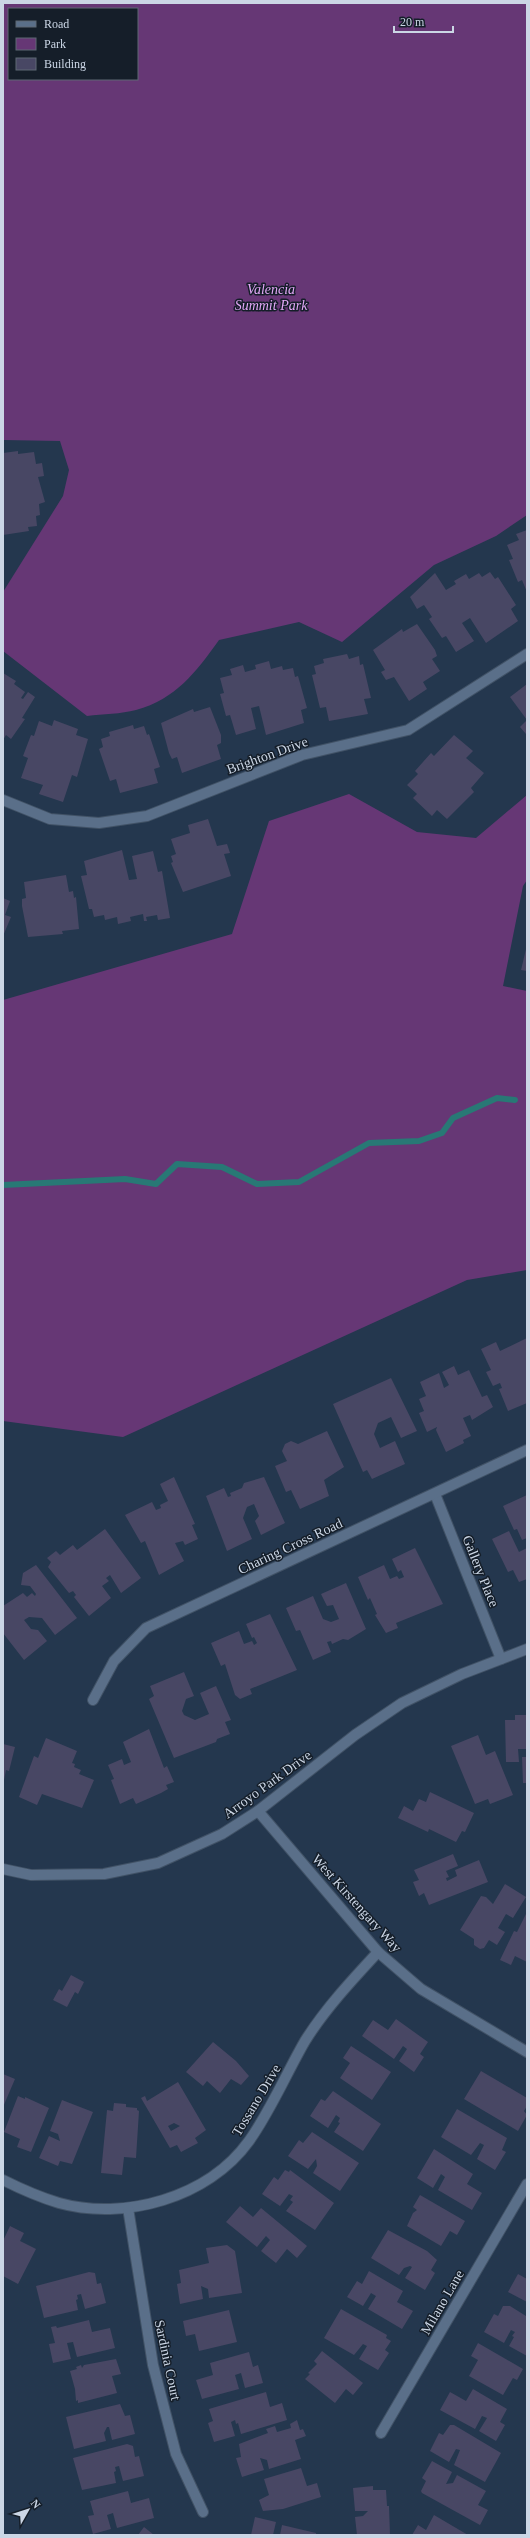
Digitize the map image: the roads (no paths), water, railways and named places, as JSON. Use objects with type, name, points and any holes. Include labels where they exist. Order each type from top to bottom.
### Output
[{"type":"street","name":"Brighton Drive","points":[[3,800],[50,819],[99,823],[147,816],[302,755],[408,730],[527,654]]},
{"type":"street","name":"Charing Cross Road","points":[[93,1700],[114,1661],[146,1628],[527,1450]]},
{"type":"street","name":"Gallery Place","points":[[435,1494],[501,1659]]},
{"type":"street","name":"Arroyo Park Drive","points":[[3,1869],[31,1875],[104,1874],[158,1863],[222,1834],[258,1811],[355,1735],[402,1703],[462,1674],[527,1649]]},
{"type":"street","name":"West Kirstengary Way","points":[[258,1811],[378,1952],[421,1989],[527,2052]]},
{"type":"street","name":"Tossano Drive","points":[[3,2180],[26,2191],[60,2203],[95,2208],[128,2208],[163,2200],[195,2187],[224,2168],[248,2142],[269,2110],[314,2029],[346,1988],[378,1952]]},
{"type":"street","name":"Milano Lane","points":[[381,2433],[527,2184]]},
{"type":"street","name":"Sardinia Court","points":[[128,2208],[153,2365],[176,2454],[204,2512]]},
{"type":"waterway","points":[[3,1185],[125,1179],[156,1184],[177,1164],[222,1167],[257,1184],[299,1182],[369,1143],[419,1141],[442,1133],[453,1118],[497,1098],[515,1100]]},
{"type":"park label","name":"Valencia Summit Park","points":[[271,298]]}]
